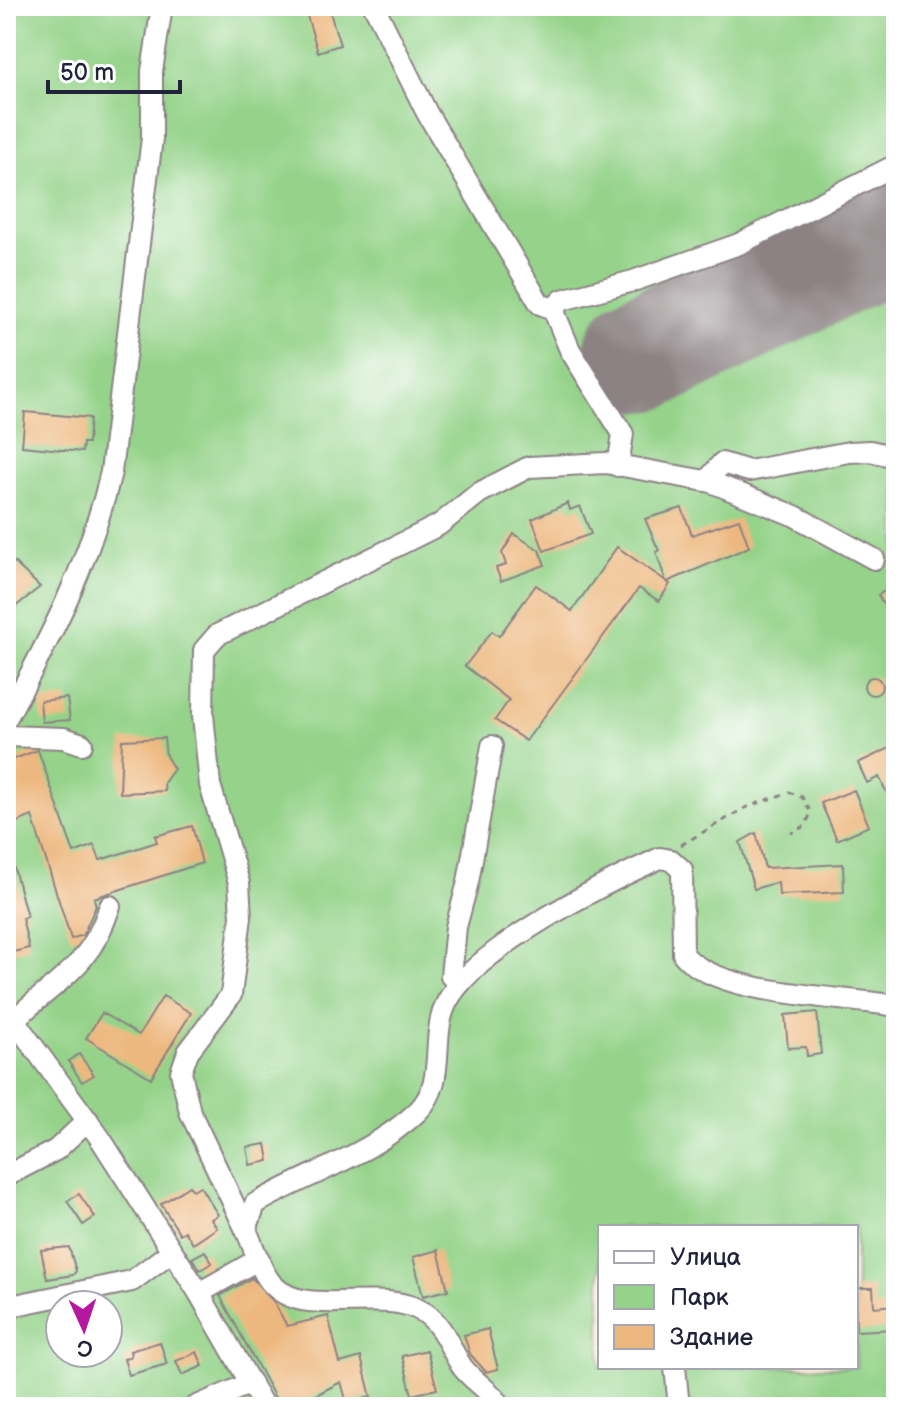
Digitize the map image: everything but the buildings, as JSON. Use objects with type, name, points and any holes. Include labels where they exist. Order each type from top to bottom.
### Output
[{"type":"street","points":[[6,719],[79,571],[100,521],[111,472],[152,138],[152,71],[162,6]]},
{"type":"street","points":[[374,6],[427,113],[476,199],[540,304],[553,309],[570,350],[623,434],[618,466]]},
{"type":"street","points":[[553,309],[562,300],[713,255],[896,165]]},
{"type":"street","points":[[707,481],[722,463],[749,471],[849,452],[870,451],[896,457]]},
{"type":"street","points":[[502,1407],[488,1388],[463,1367],[442,1329],[425,1313],[400,1302],[307,1301],[284,1295],[270,1283],[190,1112],[181,1072],[188,1052],[231,995],[241,917],[239,883],[210,785],[203,715],[204,650],[217,635],[439,525],[479,493],[529,467],[581,463],[707,481],[795,516],[874,559]]},
{"type":"street","points":[[6,736],[64,738],[82,744]]},
{"type":"street","points":[[460,983],[451,976],[453,950],[492,746]]},
{"type":"street","points":[[246,1230],[255,1204],[342,1163],[417,1112],[436,1080],[439,1026],[446,1003],[460,983],[490,955],[660,858],[671,860],[682,870],[683,954],[703,973],[752,986],[896,1006]]},
{"type":"street","points":[[110,906],[101,934],[71,974],[48,995],[10,1017],[88,1120],[199,1293],[264,1407]]},
{"type":"street","points":[[6,1176],[56,1150],[88,1120]]},
{"type":"street","points":[[6,1307],[132,1281],[172,1251]]},
{"type":"street","points":[[199,1293],[259,1259]]},
{"type":"street","points":[[675,1369],[679,1407]]},
{"type":"street","points":[[195,1407],[251,1383]]},
{"type":"path","points":[[660,858],[745,808],[789,792],[802,797],[811,813],[805,826],[791,833]]},
{"type":"green space","points":[[6,6],[896,6],[896,1407],[6,1407]]},
{"type":"runway","points":[[643,353],[896,228]]}]
